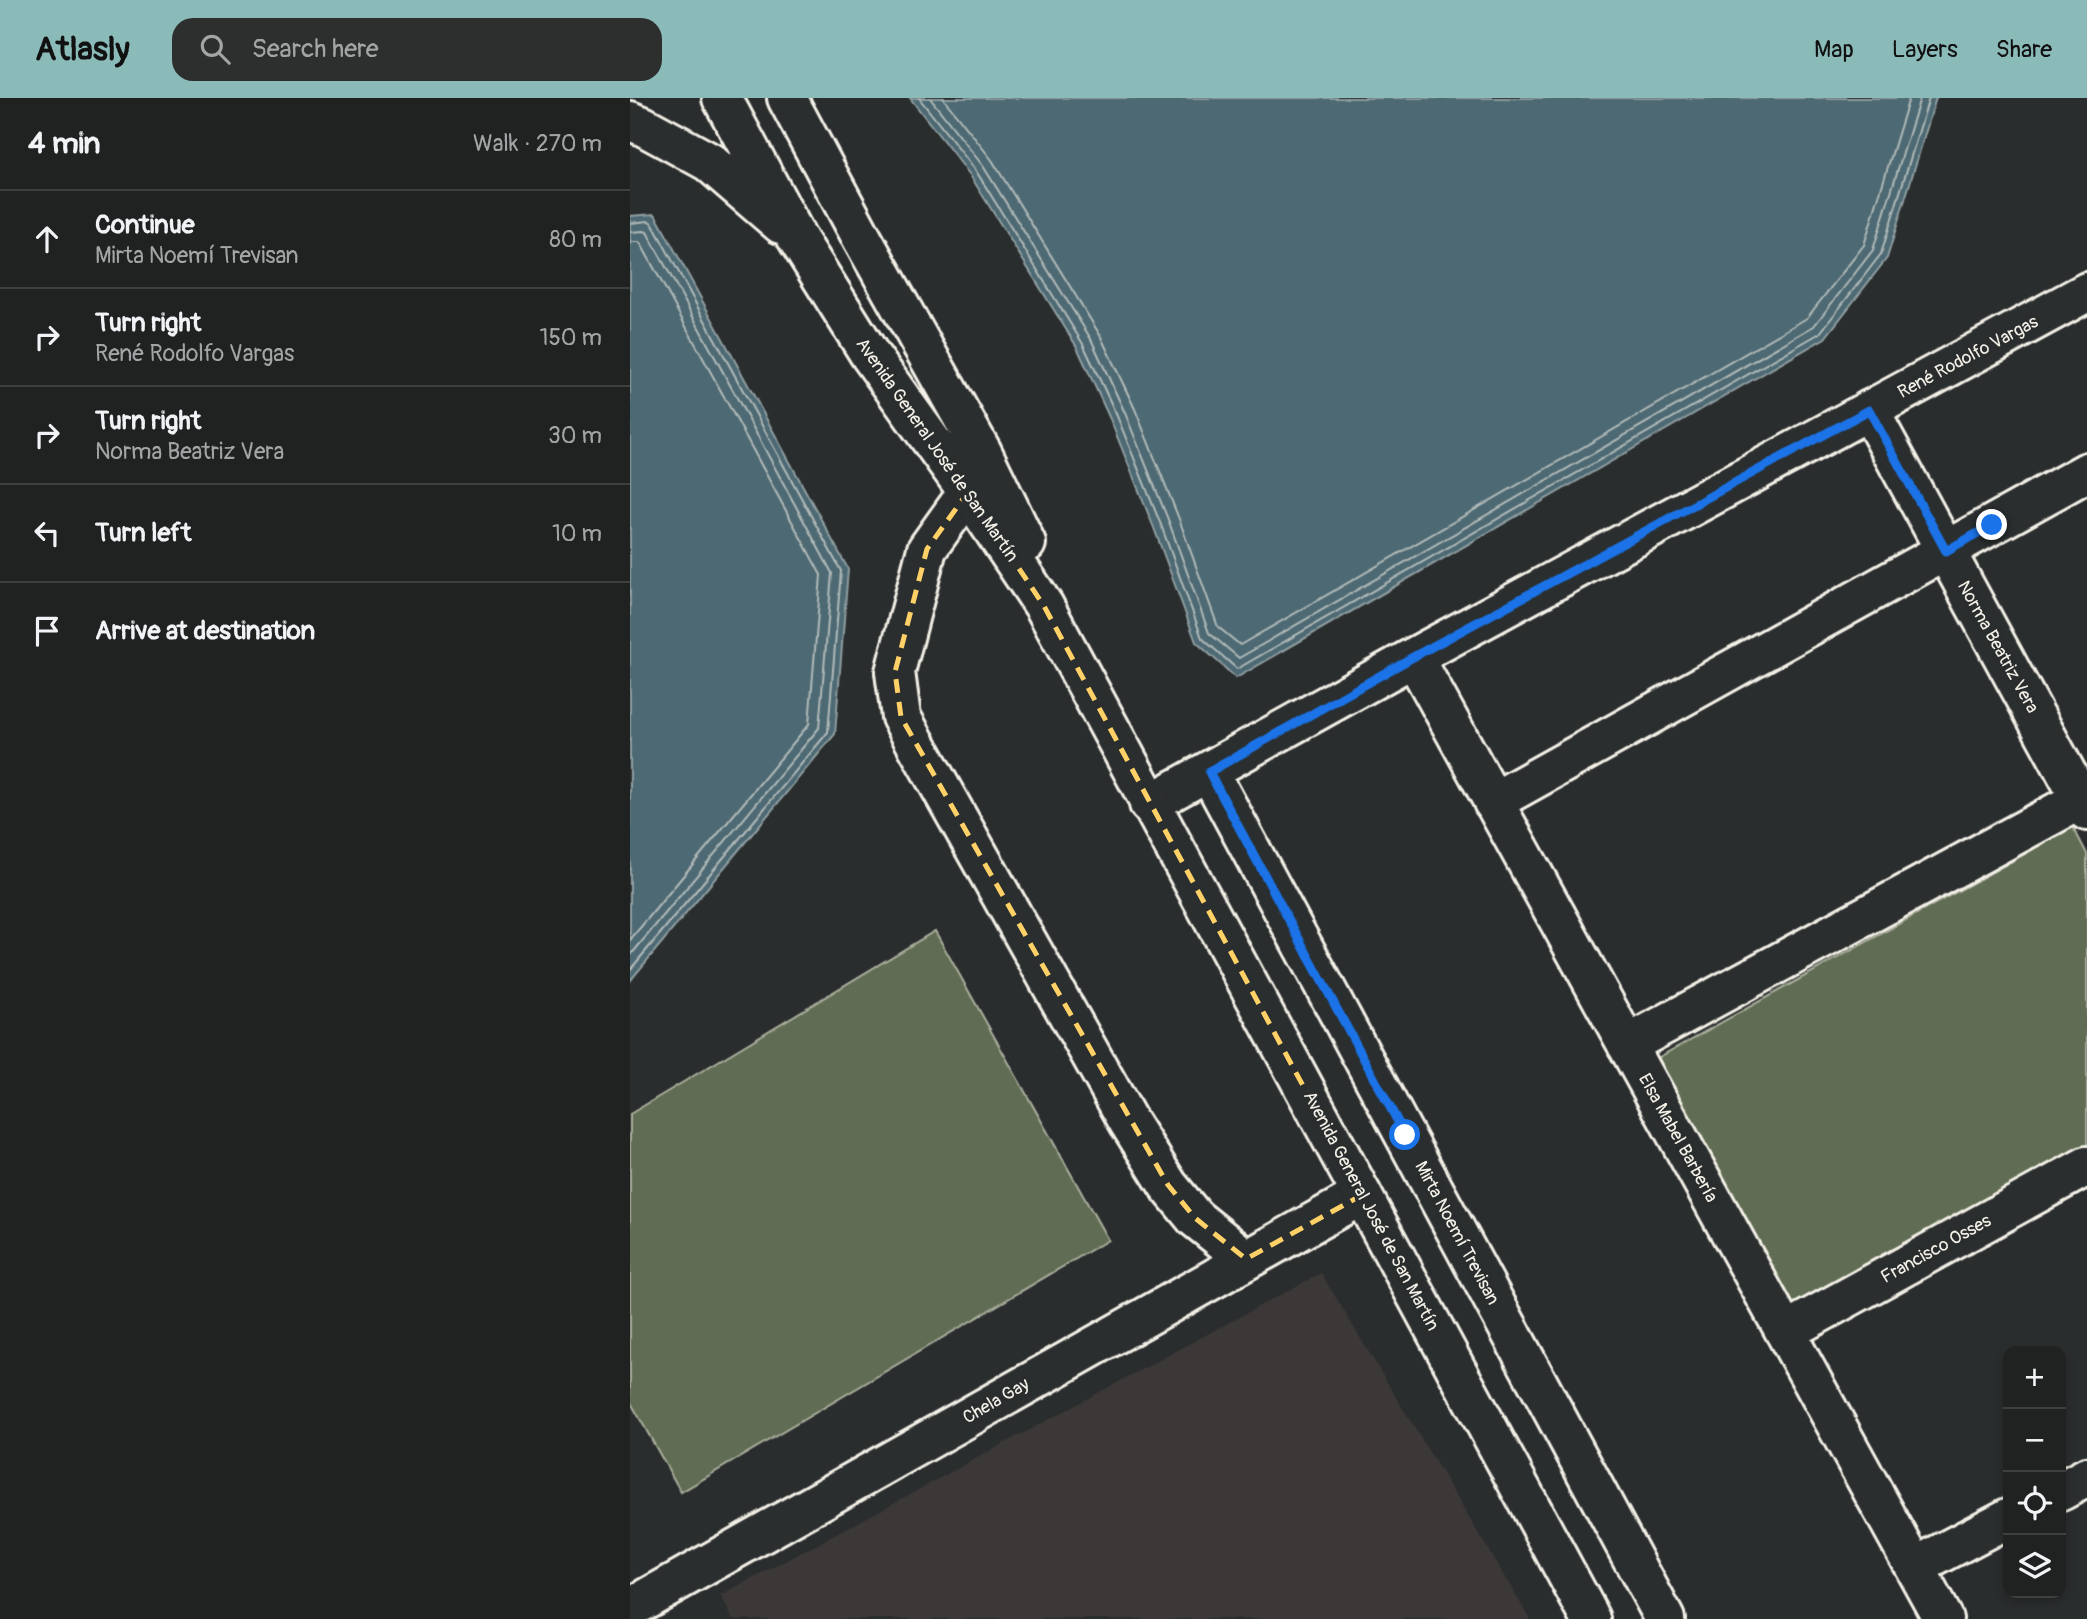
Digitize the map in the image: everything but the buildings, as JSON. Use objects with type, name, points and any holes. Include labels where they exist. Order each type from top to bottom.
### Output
[{"type":"main road","name":"Avenida General José de San Martín","points":[[722,98],[797,238],[870,355],[968,492],[1044,606],[1591,1619]]},
{"type":"main road","name":"Avenida General José de San Martín","points":[[787,98],[982,452],[1149,804]]},
{"type":"main road","points":[[630,121],[709,162],[797,238]]},
{"type":"main road","name":"René Rodolfo Vargas","points":[[1149,804],[1413,657],[2087,292]]},
{"type":"main road","name":"Norma Beatriz Vera","points":[[1869,410],[2085,802]]},
{"type":"main road","points":[[1493,802],[1946,551],[2079,481]]},
{"type":"main road","points":[[968,492],[928,549],[895,672],[901,717],[1128,1121],[1168,1185],[1195,1218],[1246,1259]]},
{"type":"main road","name":"Elsa Mabel Barbería","points":[[1413,657],[1943,1619]]},
{"type":"main road","name":"Mirta Noemí Trevisan","points":[[1209,772],[1665,1619]]},
{"type":"main road","points":[[1628,1045],[2085,802]]},
{"type":"main road","name":"Francisco Osses","points":[[1785,1332],[2087,1166]]},
{"type":"main road","name":"Chela Gay","points":[[630,1608],[1362,1195]]},
{"type":"main road","points":[[2066,1488],[2087,1477]]},
{"type":"main road","points":[[1915,1567],[2003,1521]]},
{"type":"highlighted area","points":[[968,492],[1044,606],[1362,1195],[1246,1259],[1195,1218],[1168,1185],[901,717],[895,672],[927,549]]},
{"type":"shaded area","points":[[1321,1273],[1530,1619],[733,1619],[721,1596]]},
{"type":"green space","points":[[2073,827],[2087,854],[2087,1146],[1792,1306],[1654,1060]]},
{"type":"green space","points":[[935,931],[1108,1240],[681,1492],[630,1401],[630,1114]]},
{"type":"water","points":[[910,98],[1936,98],[1887,258],[1825,338],[1236,678],[1196,642],[1154,528],[1110,419],[1077,347],[970,175]]},
{"type":"water","points":[[655,214],[848,569],[835,734],[630,981],[630,216]]},
{"type":"route","points":[[1405,1135],[1209,772],[1413,657],[1869,410],[1946,551],[1992,525]]}]
